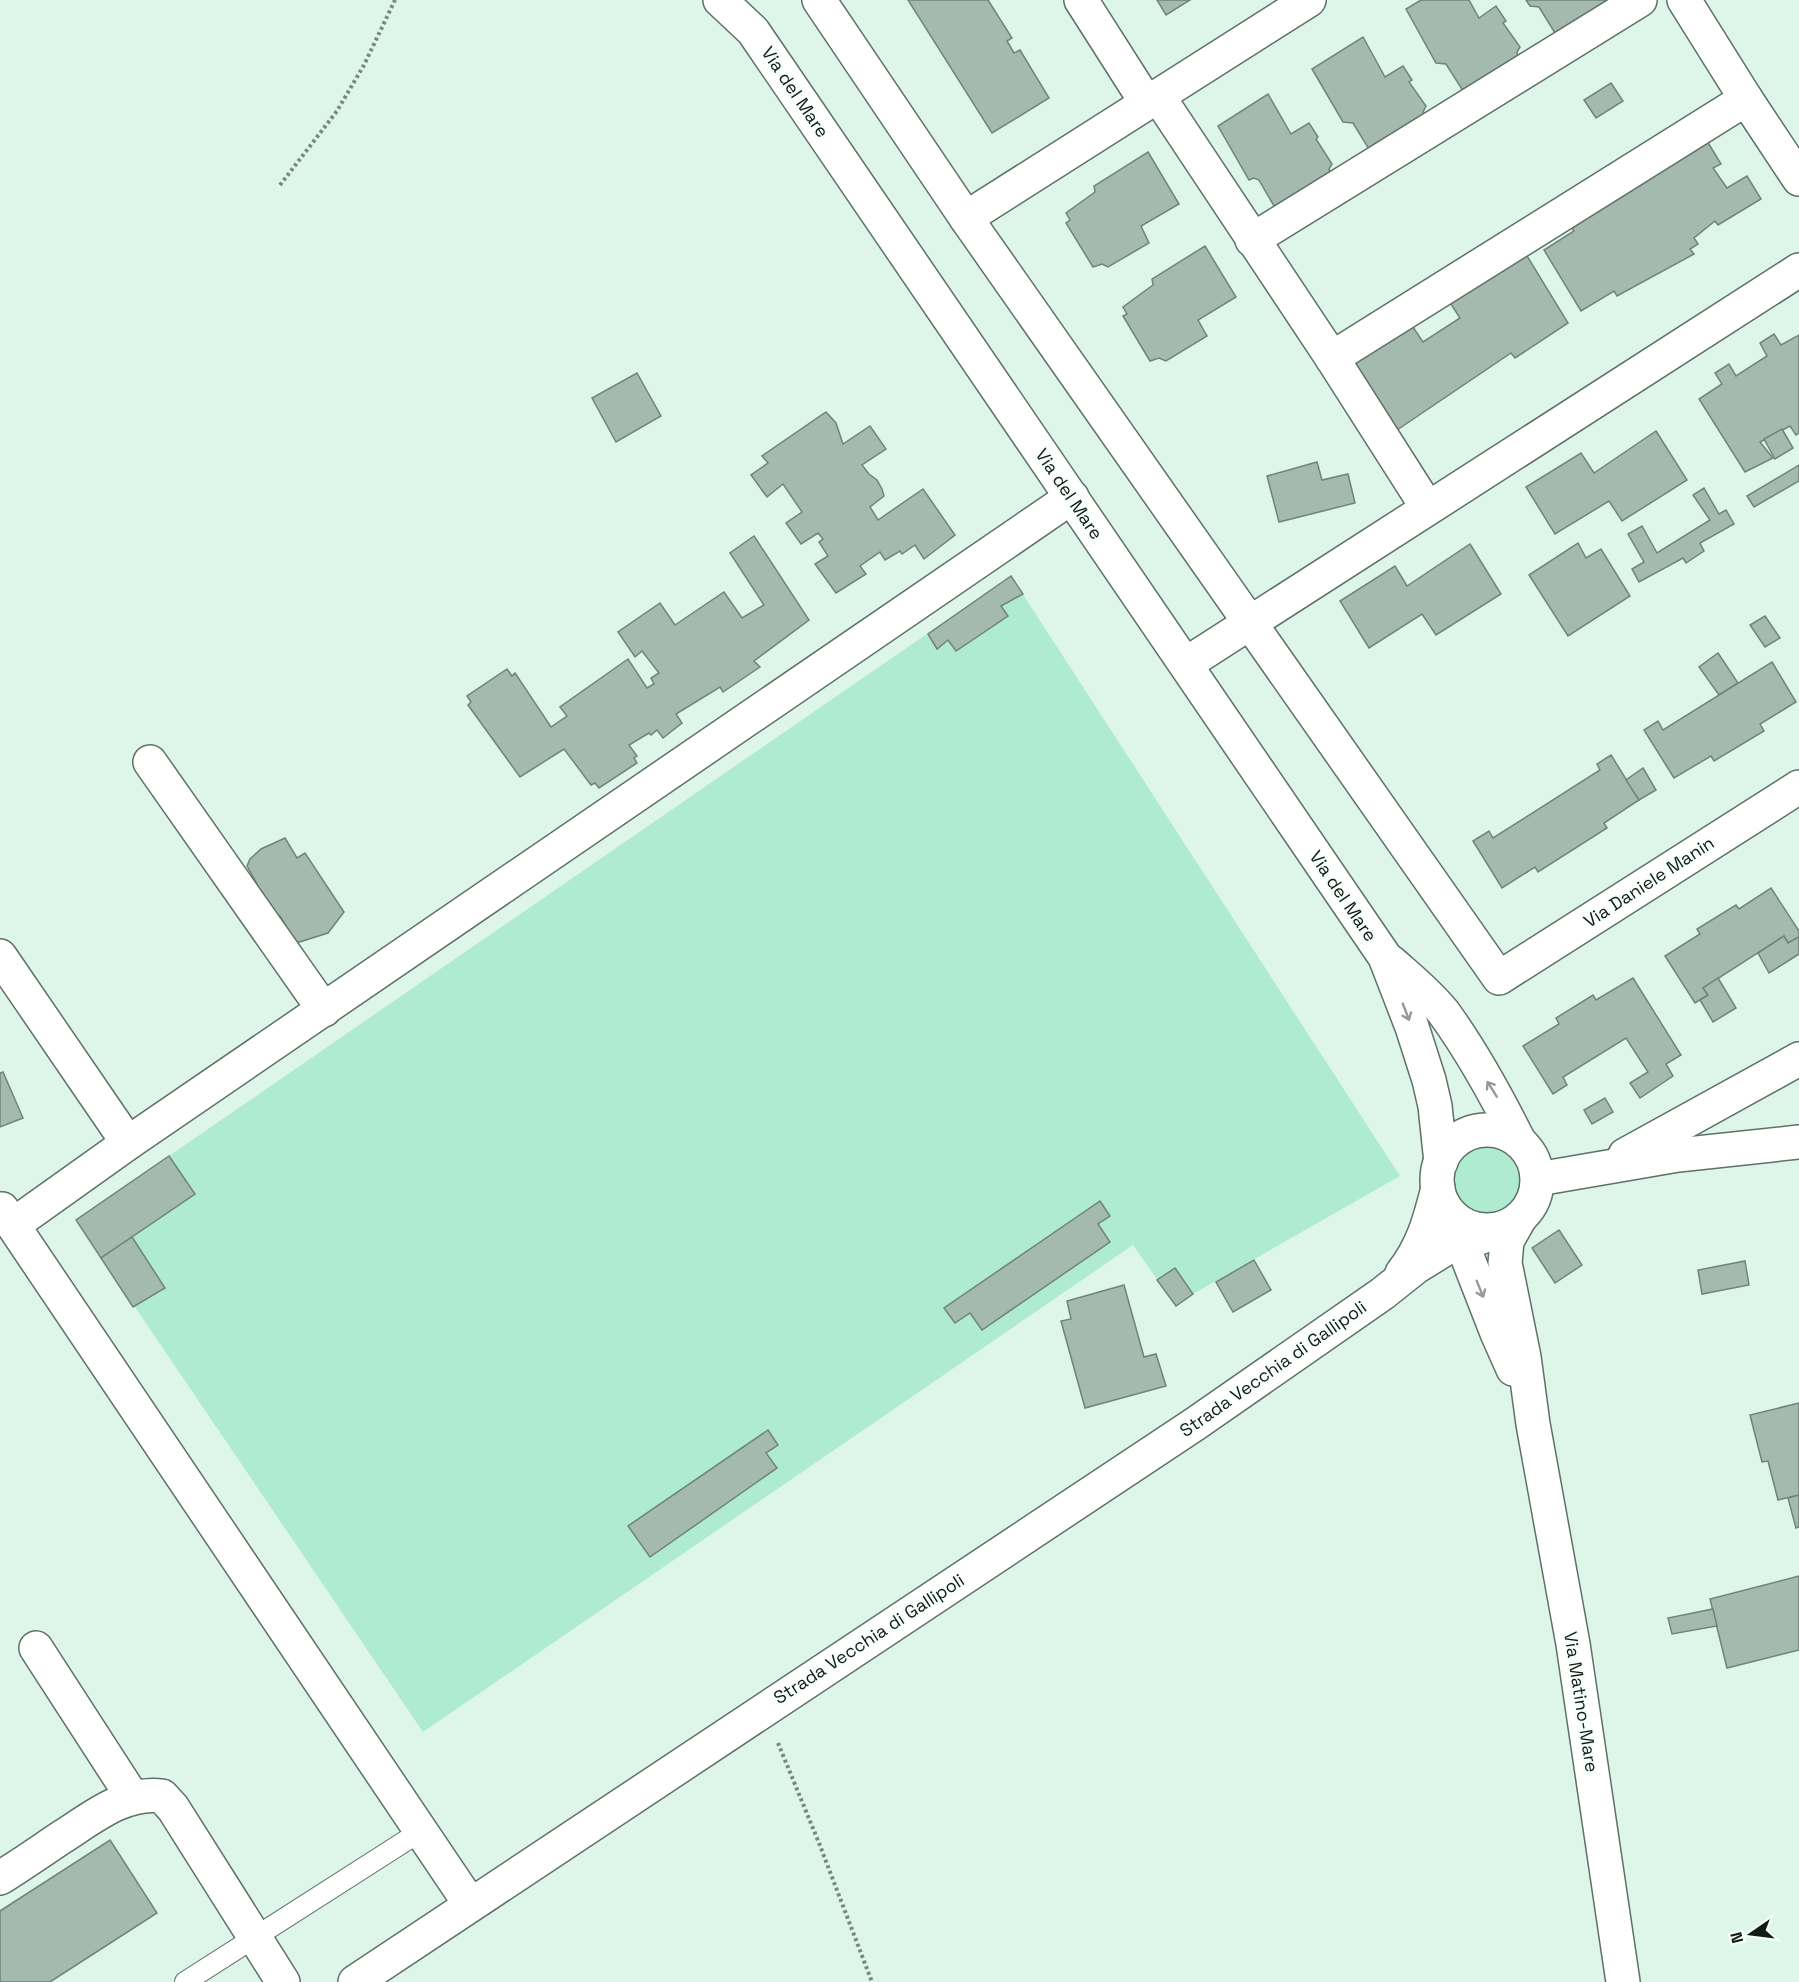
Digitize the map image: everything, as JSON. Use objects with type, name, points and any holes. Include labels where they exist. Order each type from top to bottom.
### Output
[{"type":"street","name":"Via del Mare","points":[[720,0],[753,31],[1384,957],[1412,1027],[1429,1080],[1435,1106],[1448,1202]]},
{"type":"street","name":"Via del Mare","points":[[744,0],[753,31]]},
{"type":"street","points":[[819,0],[966,218],[1250,621]]},
{"type":"street","points":[[1081,0],[1252,240],[1332,358],[1427,507]]},
{"type":"street","points":[[966,218],[1309,0]]},
{"type":"street","points":[[1252,240],[1640,0]]},
{"type":"street","points":[[1684,0],[1799,179]]},
{"type":"street","points":[[1332,358],[1746,99]]},
{"type":"street","points":[[1185,664],[1799,270]]},
{"type":"street","points":[[470,1904],[7,1216],[128,1143],[1072,497]]},
{"type":"street","name":"Via Daniele Manin","points":[[1250,621],[1499,978],[1799,787]]},
{"type":"street","points":[[150,762],[324,1010]]},
{"type":"street","points":[[0,956],[128,1143]]},
{"type":"street","name":"Via del Mare","points":[[1384,957],[1412,980],[1443,1012],[1535,1164],[1538,1179]]},
{"type":"street","points":[[1602,1168],[1799,1059]]},
{"type":"street","points":[[1519,1140],[1506,1133],[1480,1130],[1456,1141],[1447,1150],[1448,1202],[1497,1333],[1514,1369],[1533,1424]]},
{"type":"street","points":[[1448,1202],[1464,1224],[1478,1229],[1506,1224],[1530,1206],[1536,1194],[1538,1179],[1678,1155],[1799,1142]]},
{"type":"street","name":"Strada Vecchia di Gallipoli","points":[[1382,1294],[1397,1280],[1421,1246],[1429,1226],[1448,1202]]},
{"type":"street","name":"Strada Vecchia di Gallipoli","points":[[355,1982],[1195,1425],[1382,1294],[1416,1267],[1445,1250],[1448,1202]]},
{"type":"street","points":[[1506,1224],[1505,1263],[1524,1357],[1533,1424]]},
{"type":"street","name":"Via Matino-Mare","points":[[1533,1424],[1573,1644],[1623,1982]]},
{"type":"street","points":[[36,1648],[133,1798]]},
{"type":"street","points":[[0,1878],[97,1814],[118,1803],[150,1794],[162,1796],[173,1808],[283,1982]]},
{"type":"lane","points":[[185,1982],[421,1831]]},
{"type":"path","points":[[280,185],[337,111],[364,65],[395,0]]},
{"type":"path","points":[[764,1709],[819,1843],[872,1982]]},
{"type":"green space","points":[[1011,576],[1400,1176],[1193,1294],[1176,1306],[1133,1245],[423,1732],[76,1220]]},
{"type":"green space","points":[[1487,1145],[1507,1151],[1517,1161],[1523,1181],[1517,1201],[1507,1211],[1487,1217],[1467,1211],[1457,1201],[1451,1181],[1457,1161],[1467,1151]]},
{"type":"building","points":[[908,0],[988,0],[1012,38],[1007,41],[1014,53],[1020,50],[1049,98],[992,133]]},
{"type":"building","points":[[1157,0],[1190,0],[1166,15]]},
{"type":"building","points":[[1421,0],[1469,0],[1479,18],[1496,6],[1506,21],[1503,23],[1520,47],[1517,52],[1518,57],[1465,94],[1446,64],[1436,63],[1406,9]]},
{"type":"building","points":[[1526,0],[1611,0],[1558,38],[1539,7],[1530,6]]},
{"type":"building","points":[[1363,37],[1385,77],[1403,66],[1412,80],[1409,82],[1426,106],[1423,112],[1424,117],[1372,154],[1353,123],[1343,122],[1312,69]]},
{"type":"building","points":[[1611,83],[1623,101],[1596,118],[1584,100]]},
{"type":"building","points":[[1268,94],[1291,134],[1309,123],[1332,164],[1329,169],[1330,173],[1277,211],[1259,180],[1254,178],[1249,180],[1218,126]]},
{"type":"building","points":[[1704,136],[1721,164],[1713,168],[1727,188],[1747,176],[1761,199],[1718,225],[1715,221],[1694,238],[1698,244],[1690,249],[1694,254],[1617,296],[1614,291],[1581,311],[1544,250],[1574,231],[1568,221]]},
{"type":"building","points":[[1148,152],[1179,204],[1141,226],[1149,243],[1108,267],[1102,264],[1093,267],[1066,223],[1070,220],[1066,213],[1095,192],[1094,186]]},
{"type":"building","points":[[1205,246],[1236,297],[1198,320],[1207,336],[1166,361],[1159,358],[1150,361],[1123,316],[1127,314],[1123,307],[1153,285],[1152,279]]},
{"type":"building","points":[[1524,251],[1568,323],[1515,358],[1511,353],[1397,430],[1352,360],[1411,324],[1423,342],[1460,318],[1447,298]]},
{"type":"building","points":[[1774,334],[1781,345],[1799,335],[1799,433],[1796,435],[1790,426],[1760,442],[1773,458],[1745,472],[1699,399],[1722,384],[1715,373],[1729,364],[1736,376],[1767,356],[1760,343]]},
{"type":"building","points":[[637,373],[661,416],[616,442],[592,398]]},
{"type":"building","points":[[826,412],[836,423],[843,444],[870,426],[886,449],[862,465],[877,480],[882,489],[884,496],[870,507],[878,520],[923,489],[955,535],[924,559],[915,545],[902,554],[900,551],[885,560],[880,552],[860,566],[866,574],[836,593],[815,564],[828,556],[819,542],[823,539],[818,533],[801,544],[786,523],[802,512],[783,484],[767,497],[751,475],[768,463],[762,456]]},
{"type":"building","points":[[1782,429],[1793,448],[1775,459],[1764,439]]},
{"type":"building","points":[[1656,431],[1687,480],[1622,521],[1609,501],[1555,534],[1526,487],[1581,453],[1594,473]]},
{"type":"building","points":[[1317,462],[1322,480],[1348,474],[1355,503],[1279,522],[1267,476]]},
{"type":"building","points":[[1799,465],[1799,481],[1754,507],[1747,496]]},
{"type":"building","points":[[1704,488],[1719,514],[1726,510],[1734,524],[1700,543],[1704,551],[1686,563],[1683,558],[1639,582],[1632,569],[1644,562],[1628,534],[1642,526],[1657,553],[1710,520],[1693,495]]},
{"type":"building","points":[[754,536],[809,620],[754,661],[760,667],[723,692],[720,687],[676,714],[682,723],[663,738],[657,730],[629,745],[637,756],[634,758],[637,763],[599,788],[595,783],[591,785],[564,749],[520,777],[468,705],[471,702],[467,696],[507,669],[512,676],[515,673],[551,727],[567,716],[560,707],[628,659],[647,688],[654,684],[651,678],[659,673],[642,651],[635,657],[618,632],[660,603],[675,625],[724,592],[742,618],[764,605],[730,553]]},
{"type":"building","points":[[1578,543],[1586,558],[1601,549],[1630,596],[1568,636],[1529,575]]},
{"type":"building","points":[[1470,544],[1501,594],[1436,635],[1422,614],[1369,648],[1340,601],[1395,566],[1407,586]]},
{"type":"building","points":[[1011,576],[1023,594],[1001,606],[1008,616],[956,651],[948,640],[937,649],[928,634]]},
{"type":"building","points":[[1765,616],[1780,638],[1765,647],[1750,625]]},
{"type":"building","points":[[1718,653],[1738,683],[1719,695],[1699,667]]},
{"type":"building","points":[[1772,662],[1796,702],[1760,724],[1764,731],[1714,761],[1711,756],[1674,778],[1644,730],[1658,721],[1663,730]]},
{"type":"building","points":[[1611,755],[1639,800],[1604,823],[1607,828],[1538,872],[1535,867],[1502,888],[1473,841],[1489,831],[1493,838],[1600,770],[1597,764]]},
{"type":"building","points":[[1643,768],[1656,790],[1639,800],[1626,780]]},
{"type":"building","points":[[285,838],[297,858],[305,853],[344,912],[328,933],[296,943],[280,916],[271,913],[247,866],[250,859],[261,849]]},
{"type":"building","points":[[1771,888],[1799,931],[1799,937],[1788,943],[1784,936],[1703,988],[1708,995],[1695,1003],[1665,956],[1700,934],[1697,929],[1736,905],[1739,909]]},
{"type":"building","points":[[1784,936],[1788,943],[1799,937],[1799,954],[1769,973],[1758,953]]},
{"type":"building","points":[[1633,978],[1681,1055],[1666,1064],[1673,1076],[1640,1098],[1630,1083],[1648,1072],[1626,1038],[1563,1077],[1567,1085],[1553,1094],[1523,1046],[1559,1024],[1556,1018],[1593,995],[1596,1000]]},
{"type":"building","points":[[1718,978],[1736,1008],[1713,1022],[1700,1000],[1708,995],[1703,988]]},
{"type":"building","points":[[3,1072],[23,1118],[0,1127],[0,1073]]},
{"type":"building","points":[[1605,1098],[1613,1112],[1592,1124],[1584,1110]]},
{"type":"building","points":[[169,1156],[195,1194],[101,1258],[76,1220]]},
{"type":"building","points":[[1100,1201],[1110,1216],[1098,1224],[1110,1242],[982,1330],[970,1313],[955,1323],[944,1308]]},
{"type":"building","points":[[1559,1230],[1582,1265],[1555,1283],[1532,1248]]},
{"type":"building","points":[[132,1237],[165,1288],[133,1307],[101,1258]]},
{"type":"building","points":[[1254,1260],[1271,1290],[1233,1312],[1216,1282]]},
{"type":"building","points":[[1745,1261],[1749,1285],[1702,1294],[1698,1270]]},
{"type":"building","points":[[1175,1268],[1193,1294],[1176,1306],[1157,1280]]},
{"type":"building","points":[[1124,1285],[1144,1357],[1156,1354],[1166,1386],[1085,1408],[1061,1321],[1071,1319],[1067,1301]]},
{"type":"building","points":[[1799,1403],[1799,1495],[1778,1500],[1768,1461],[1762,1462],[1750,1415]]},
{"type":"building","points":[[768,1430],[778,1445],[766,1453],[777,1468],[650,1557],[628,1526]]},
{"type":"building","points":[[1799,1495],[1799,1527],[1796,1528],[1788,1498]]},
{"type":"building","points":[[1799,1576],[1799,1650],[1727,1668],[1710,1599]]},
{"type":"building","points":[[1713,1609],[1717,1626],[1672,1634],[1668,1618]]},
{"type":"building","points":[[110,1840],[157,1913],[50,1982],[0,1982],[0,1911]]}]
